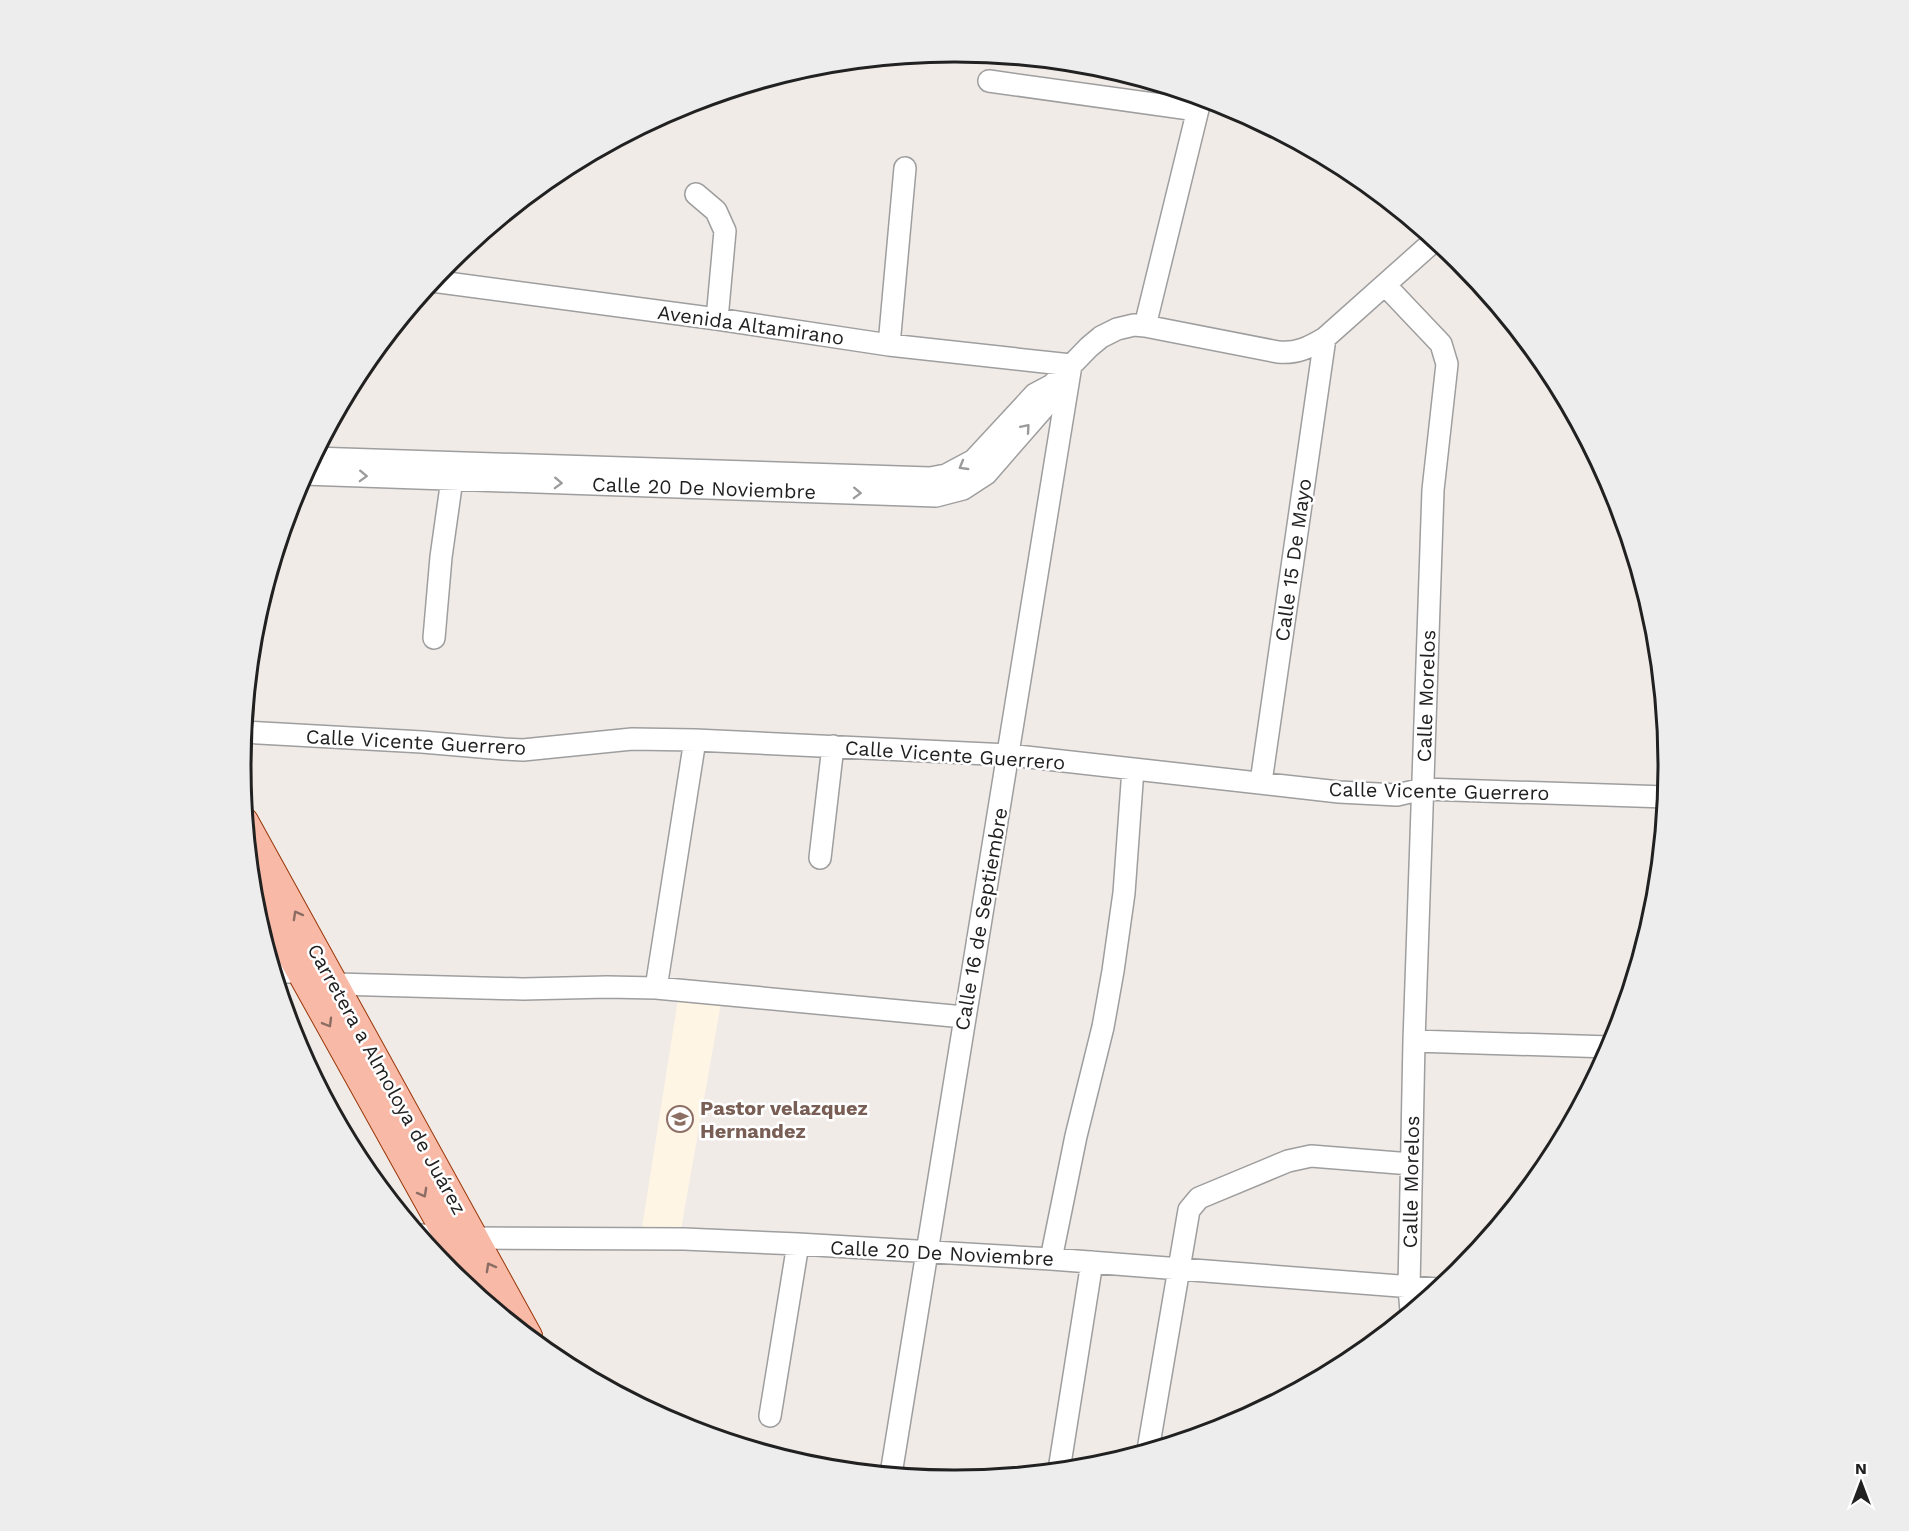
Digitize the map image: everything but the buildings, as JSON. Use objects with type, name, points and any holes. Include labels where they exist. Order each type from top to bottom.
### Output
[{"type":"main road","name":"Carretera a Almoloya de Juárez","points":[[255,837],[336,984],[469,1274]]},
{"type":"main road","name":"Carretera a Almoloya de Juárez","points":[[270,931],[287,972],[456,1250],[503,1306]]},
{"type":"street","points":[[989,81],[1193,103]]},
{"type":"street","points":[[1145,326],[1199,106]]},
{"type":"street","points":[[889,345],[905,168]]},
{"type":"street","points":[[696,194],[716,211],[725,231],[717,319]]},
{"type":"street","name":"Calle 20 De Noviembre","points":[[314,474],[453,472],[762,481],[936,496],[963,489],[986,474],[1047,404],[1052,385],[1089,347],[1109,332],[1134,326],[1145,326],[1287,353],[1296,352],[1311,347],[1325,338],[1429,246]]},
{"type":"street","name":"Avenida Altamirano","points":[[443,282],[717,319],[889,345],[1071,365]]},
{"type":"street","name":"Calle Morelos","points":[[1386,286],[1441,344],[1447,364],[1433,490],[1414,1041],[1410,1302]]},
{"type":"street","name":"Calle 15 De Mayo","points":[[1260,782],[1325,338]]},
{"type":"street","name":"Calle 16 de Septiembre","points":[[892,1466],[1071,365]]},
{"type":"street","name":"Calle 20 De Noviembre","points":[[321,459],[453,472]]},
{"type":"street","points":[[434,638],[441,557],[453,472]]},
{"type":"street","name":"Calle Vicente Guerrero","points":[[252,732],[523,750],[632,739],[833,746],[1009,755],[1339,792],[1397,795],[1423,789],[1657,797]]},
{"type":"street","points":[[656,988],[694,740]]},
{"type":"street","points":[[820,858],[833,746]]},
{"type":"street","points":[[1051,1259],[1076,1136],[1103,1027],[1113,971],[1124,893],[1133,769]]},
{"type":"street","points":[[336,984],[523,989],[656,988],[964,1017]]},
{"type":"street","points":[[1414,1041],[1600,1047]]},
{"type":"street","points":[[1149,1442],[1189,1210],[1199,1198],[1288,1161],[1311,1156],[1411,1164]]},
{"type":"street","name":"Calle 20 De Noviembre","points":[[437,1242],[456,1250],[684,1239],[798,1244],[1051,1259],[1426,1289]]},
{"type":"street","points":[[770,1416],[798,1244]]},
{"type":"street","points":[[1060,1461],[1092,1262]]},
{"type":"shaded area","name":"Pastor velazquez Hernandez","points":[[678,999],[721,1003],[680,1235],[641,1234]]},
{"type":"place","name":"Pastor velazquez Hernandez","points":[[680,1119]]}]
